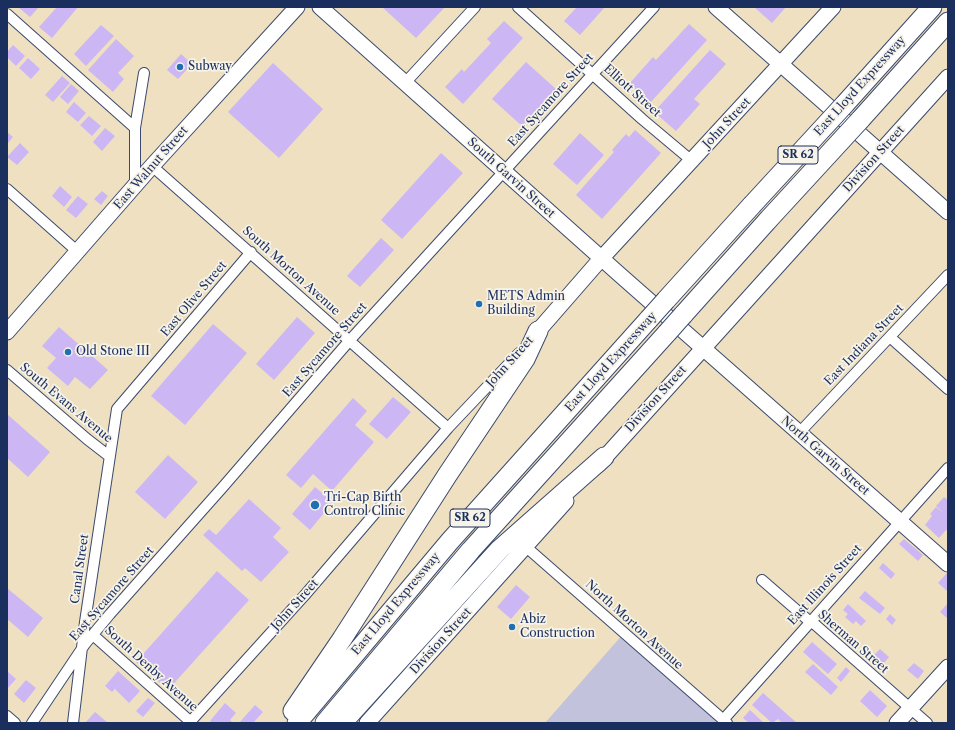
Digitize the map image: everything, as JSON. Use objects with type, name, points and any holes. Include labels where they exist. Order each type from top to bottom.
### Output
[{"type":"highway","points":[[849,99],[916,7]]},
{"type":"highway","name":"East Lloyd Expressway","points":[[297,723],[450,541],[932,7]]},
{"type":"highway","name":"East Lloyd Expressway","points":[[326,723],[471,550],[948,22]]},
{"type":"highway","points":[[286,723],[525,360],[538,331]]},
{"type":"highway","points":[[342,723],[500,549],[604,457]]},
{"type":"main road","name":"East Walnut Street","points":[[7,332],[152,166],[297,7]]},
{"type":"main road","name":"South Garvin Street","points":[[320,7],[702,347]]},
{"type":"main road","points":[[716,7],[948,212]]},
{"type":"main road","name":"John Street","points":[[538,331],[833,7]]},
{"type":"main road","name":"Division Street","points":[[367,723],[702,347],[948,77]]},
{"type":"main road","name":"North Garvin Street","points":[[702,347],[948,564]]},
{"type":"main road","points":[[897,723],[948,667]]},
{"type":"street","points":[[405,83],[475,7]]},
{"type":"street","name":"Elliott Street","points":[[518,7],[593,73],[642,119],[692,161]]},
{"type":"street","name":"East Sycamore Street","points":[[32,723],[82,648],[93,635],[350,340],[654,7]]},
{"type":"street","points":[[7,14],[135,128]]},
{"type":"street","points":[[135,186],[135,128],[144,73]]},
{"type":"street","name":"South Morton Avenue","points":[[152,166],[251,252],[448,428]]},
{"type":"street","points":[[7,189],[78,252]]},
{"type":"street","name":"East Olive Street","points":[[115,419],[117,410],[251,252]]},
{"type":"street","name":"East Indiana Street","points":[[800,433],[948,275]]},
{"type":"street","name":"John Street","points":[[191,722],[304,596],[448,428],[504,370],[538,331]]},
{"type":"street","points":[[890,338],[948,389]]},
{"type":"street","name":"South Evans Avenue","points":[[7,370],[109,456]]},
{"type":"street","name":"Canal Street","points":[[73,723],[82,648],[115,419]]},
{"type":"street","name":"East Illinois Street","points":[[725,721],[811,621],[948,468]]},
{"type":"street","name":"North Morton Avenue","points":[[525,546],[725,721]]},
{"type":"street","name":"Sherman Street","points":[[762,580],[927,723]]},
{"type":"street","name":"South Denby Avenue","points":[[93,635],[191,722]]},
{"type":"street","points":[[7,716],[15,723]]},
{"type":"shaded area","points":[[624,633],[717,714],[715,723],[545,723]]},
{"type":"building","points":[[18,7],[39,7],[30,17]]},
{"type":"building","points":[[57,7],[78,7],[52,38],[39,27]]},
{"type":"building","points":[[382,7],[445,7],[416,38]]},
{"type":"building","points":[[577,7],[605,7],[580,35],[564,21]]},
{"type":"building","points":[[754,7],[786,7],[772,23]]},
{"type":"building","points":[[504,21],[523,38],[463,104],[445,87],[462,69],[464,72],[491,43],[487,39]]},
{"type":"building","points":[[689,24],[707,40],[650,103],[629,84],[653,57],[656,60]]},
{"type":"building","points":[[101,25],[114,36],[86,66],[74,54]]},
{"type":"building","points":[[116,39],[134,56],[118,73],[124,79],[113,92],[88,70]]},
{"type":"building","points":[[13,45],[25,56],[16,66],[7,57],[7,52]]},
{"type":"building","points":[[710,50],[726,64],[694,99],[700,104],[676,131],[654,112]]},
{"type":"building","name":"Subway","points":[[181,54],[192,64],[178,79],[167,70]]},
{"type":"building","points":[[28,58],[40,69],[31,79],[19,68]]},
{"type":"building","points":[[526,62],[556,89],[522,126],[492,99]]},
{"type":"building","points":[[273,63],[323,109],[279,158],[228,112]]},
{"type":"building","points":[[62,76],[70,83],[53,102],[45,95]]},
{"type":"building","points":[[71,84],[79,91],[68,104],[60,97]]},
{"type":"building","points":[[74,102],[86,113],[78,122],[66,112]]},
{"type":"building","points":[[89,116],[101,126],[92,136],[80,125]]},
{"type":"building","points":[[105,128],[115,136],[102,151],[93,142]]},
{"type":"building","points":[[635,130],[661,153],[602,219],[576,195],[614,152],[612,150],[626,134],[629,137]]},
{"type":"building","points":[[7,132],[13,137],[7,144]]},
{"type":"building","points":[[580,133],[604,155],[577,185],[553,164]]},
{"type":"building","points":[[20,143],[29,152],[17,165],[7,157]]},
{"type":"building","points":[[441,153],[463,173],[402,239],[381,220]]},
{"type":"building","points":[[60,186],[72,197],[64,207],[52,196]]},
{"type":"building","points":[[102,191],[108,196],[101,205],[94,199]]},
{"type":"building","points":[[78,196],[88,204],[76,218],[66,210]]},
{"type":"building","points":[[381,238],[394,250],[360,287],[347,276]]},
{"type":"building","points":[[297,317],[315,333],[274,380],[256,364]]},
{"type":"building","points":[[213,324],[247,353],[185,425],[151,396]]},
{"type":"building","name":"Old Stone III","points":[[59,327],[108,370],[90,389],[75,377],[68,386],[47,368],[56,358],[42,346]]},
{"type":"building","points":[[393,397],[411,412],[387,439],[369,424]]},
{"type":"building","points":[[353,398],[367,411],[355,425],[374,442],[332,491],[313,474],[301,488],[286,475]]},
{"type":"building","points":[[7,414],[50,452],[28,477],[7,458]]},
{"type":"building","points":[[168,455],[198,482],[165,519],[135,492]]},
{"type":"building","points":[[315,487],[333,502],[310,530],[292,514]]},
{"type":"building","points":[[944,497],[948,500],[948,531],[946,530],[939,538],[925,525],[932,516],[930,514],[936,507],[944,513],[936,506]]},
{"type":"building","points":[[249,499],[281,528],[273,537],[289,552],[261,582],[245,568],[242,571],[203,535],[209,529],[216,535]]},
{"type":"building","points":[[904,539],[923,555],[918,561],[899,544]]},
{"type":"building","points":[[883,563],[895,574],[891,579],[879,568]]},
{"type":"building","points":[[217,571],[249,600],[168,690],[136,662]]},
{"type":"building","points":[[947,573],[948,574],[947,591],[938,583]]},
{"type":"building","points":[[516,585],[530,597],[511,619],[497,607]]},
{"type":"building","points":[[7,588],[43,618],[28,637],[7,619]]},
{"type":"building","points":[[865,591],[885,608],[880,614],[859,598]]},
{"type":"building","points":[[948,603],[948,619],[940,612]]},
{"type":"building","points":[[848,604],[866,621],[861,626],[856,621],[853,624],[845,617],[848,614],[843,610]]},
{"type":"building","points":[[890,614],[896,620],[892,625],[886,619]]},
{"type":"building","points":[[812,642],[837,664],[828,674],[803,652]]},
{"type":"building","points":[[880,649],[889,657],[883,664],[874,655]]},
{"type":"building","points":[[914,663],[924,671],[918,679],[907,670]]},
{"type":"building","points":[[813,664],[838,687],[831,695],[805,672]]},
{"type":"building","points":[[846,667],[850,671],[841,682],[837,678]]},
{"type":"building","points":[[7,671],[16,679],[7,689]]},
{"type":"building","points":[[118,671],[140,691],[129,703],[115,689],[124,679],[112,692],[105,686]]},
{"type":"building","points":[[26,680],[36,688],[24,703],[14,694]]},
{"type":"building","points":[[870,690],[887,706],[877,717],[860,701]]},
{"type":"building","points":[[763,693],[797,723],[782,723],[778,719],[772,723],[752,705]]},
{"type":"building","points":[[148,698],[155,703],[143,717],[136,711]]},
{"type":"building","points":[[225,703],[236,713],[230,720],[233,723],[212,723],[210,721]]},
{"type":"building","points":[[255,705],[263,712],[253,723],[239,723]]},
{"type":"building","points":[[750,710],[764,723],[749,723],[743,718]]},
{"type":"building","points":[[95,712],[108,723],[85,723]]},
{"type":"place","name":"Subway","points":[[180,67]]},
{"type":"place","name":"METS Admin Building","points":[[479,304]]},
{"type":"place","name":"Old Stone III","points":[[68,352]]},
{"type":"place","name":"Tri-Cap Birth Control Clinic","points":[[315,505]]},
{"type":"place","name":"Abiz Construction","points":[[512,627]]}]
